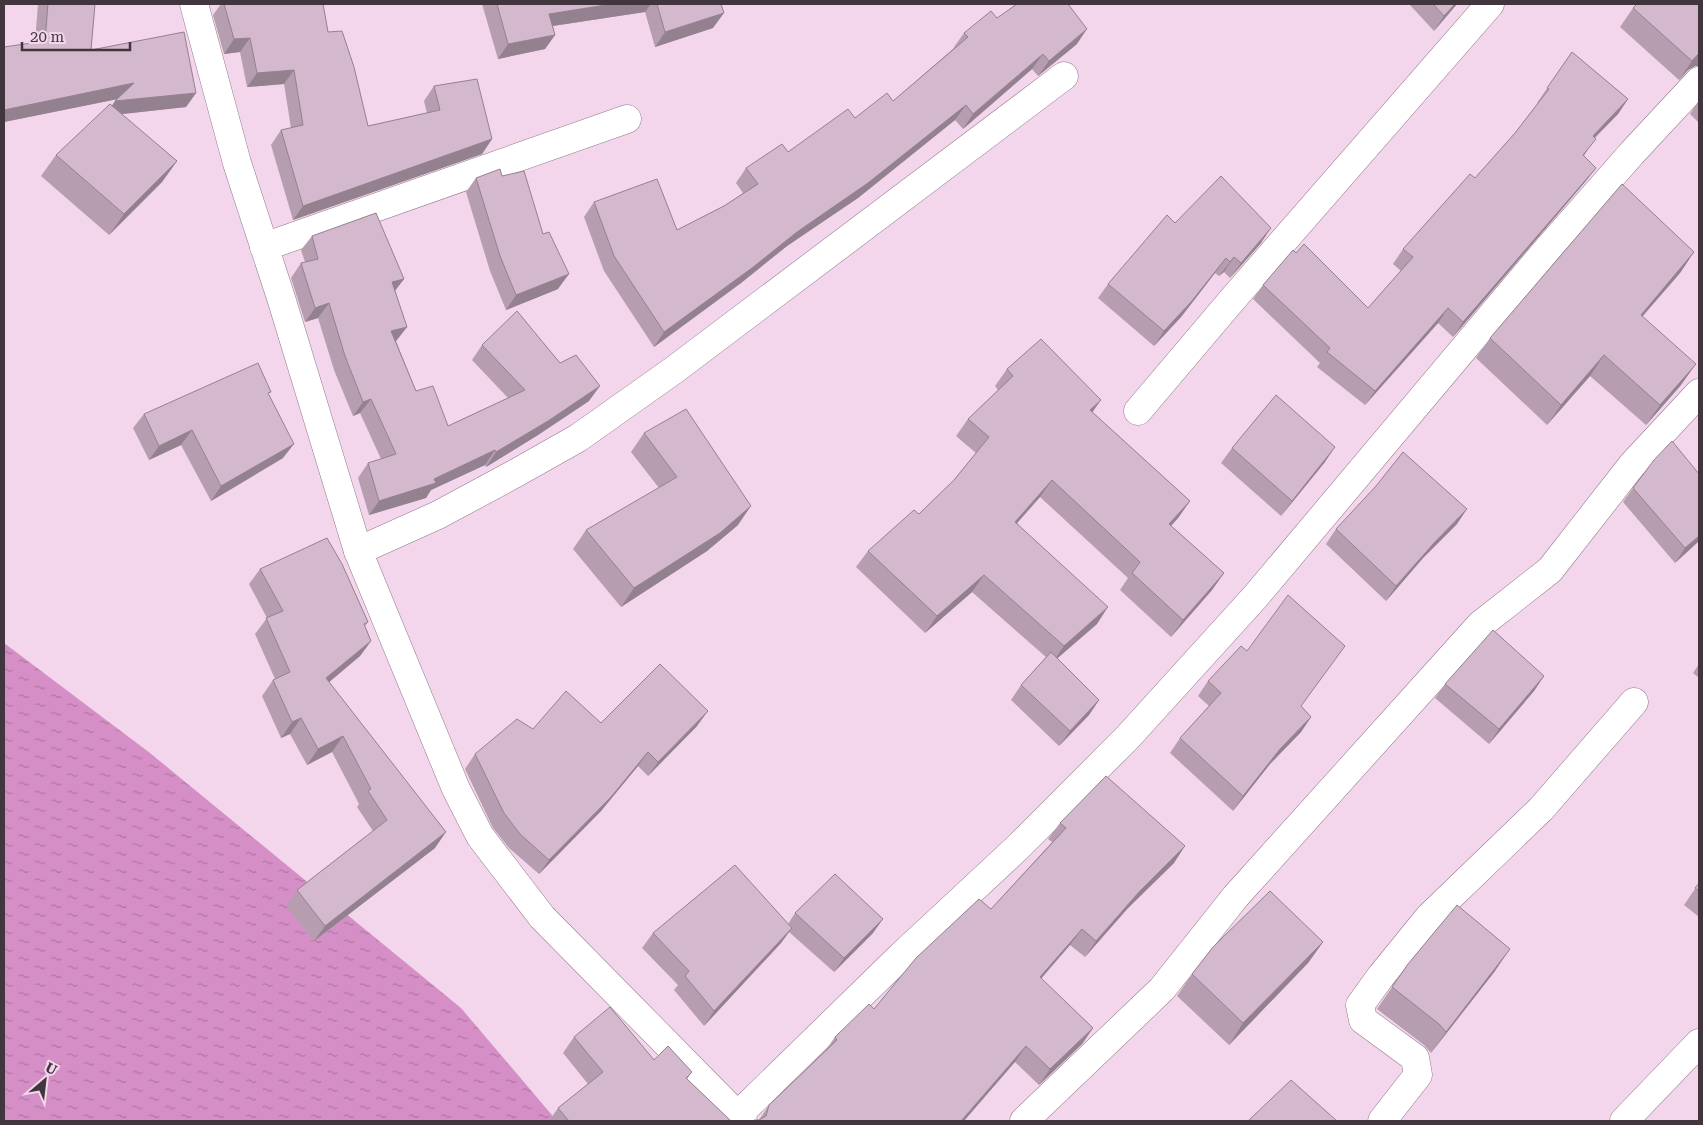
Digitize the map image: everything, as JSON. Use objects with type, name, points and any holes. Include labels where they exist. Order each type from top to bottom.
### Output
[{"type":"street","points":[[194,4],[237,163],[358,551],[456,789],[480,836],[542,917],[740,1119],[902,954],[1017,848],[1127,738],[1255,597],[1545,252],[1632,153],[1699,81]]},
{"type":"street","points":[[1138,411],[1232,300],[1490,4]]},
{"type":"street","points":[[358,551],[438,515],[516,474],[578,438],[674,370],[1064,76]]},
{"type":"street","points":[[264,247],[627,119]]},
{"type":"street","points":[[1024,1121],[1162,989],[1236,896],[1480,625],[1550,570],[1632,465],[1699,393]]},
{"type":"street","points":[[1382,1121],[1418,1075],[1415,1058],[1363,1020],[1360,1005],[1429,917],[1541,810],[1634,702]]},
{"type":"street","points":[[1624,1121],[1699,1043]]},
{"type":"water","points":[[4,643],[150,753],[461,1008],[557,1121],[4,1121]]},
{"type":"building","points":[[48,4],[95,4],[91,50],[184,32],[196,93],[115,101],[134,83],[4,110],[4,47],[45,41]]},
{"type":"building","points":[[224,4],[323,4],[328,32],[342,31],[354,67],[368,126],[440,110],[434,86],[477,79],[492,139],[303,206],[281,130],[303,125],[294,70],[257,73],[250,38],[234,39]]},
{"type":"building","points":[[497,4],[612,4],[549,14],[555,35],[508,44]]},
{"type":"building","points":[[657,4],[721,4],[724,13],[665,32]]},
{"type":"building","points":[[1017,4],[1068,4],[1087,29],[1049,61],[1043,54],[973,114],[966,105],[868,183],[797,232],[752,268],[664,332],[614,256],[594,202],[657,179],[677,230],[724,206],[758,184],[746,168],[782,144],[788,152],[848,109],[855,118],[887,93],[893,101],[968,37],[964,33],[991,11],[997,18]]},
{"type":"building","points":[[1433,4],[1455,4],[1444,16]]},
{"type":"building","points":[[1637,4],[1699,4],[1699,53],[1692,61],[1633,8]]},
{"type":"building","points":[[1572,52],[1628,99],[1593,136],[1596,139],[1583,155],[1596,168],[1463,322],[1448,308],[1375,391],[1327,352],[1330,348],[1263,285],[1293,250],[1296,253],[1304,244],[1368,308],[1413,257],[1403,249],[1470,174],[1475,178],[1515,133],[1549,89],[1547,88]]},
{"type":"building","points":[[110,104],[177,161],[124,214],[56,155]]},
{"type":"building","points":[[500,169],[502,176],[524,171],[543,234],[549,232],[569,274],[516,295],[500,256],[476,178]]},
{"type":"building","points":[[1221,176],[1271,228],[1241,263],[1234,257],[1230,262],[1226,258],[1191,302],[1164,331],[1108,284],[1167,215],[1175,223]]},
{"type":"building","points":[[1622,184],[1694,252],[1641,315],[1696,364],[1660,405],[1604,355],[1561,405],[1490,338]]},
{"type":"building","points":[[376,213],[404,279],[392,282],[407,327],[391,331],[416,391],[433,386],[448,426],[525,390],[482,345],[517,311],[560,363],[576,355],[600,386],[548,421],[496,452],[495,450],[434,479],[436,483],[379,501],[368,463],[396,454],[371,399],[363,402],[345,356],[329,303],[315,308],[301,263],[318,259],[312,236]]},
{"type":"building","points":[[1041,339],[1101,400],[1090,410],[1190,501],[1169,524],[1224,573],[1183,620],[1132,573],[1140,562],[1052,480],[1015,522],[1108,607],[1064,646],[984,575],[937,616],[868,551],[914,510],[919,514],[954,480],[989,437],[968,419],[1013,376],[1007,369]]},
{"type":"building","points":[[258,363],[271,392],[268,393],[294,444],[221,486],[192,430],[159,446],[144,414]]},
{"type":"building","points":[[1276,395],[1335,447],[1292,501],[1232,448]]},
{"type":"building","points":[[686,409],[751,506],[720,533],[634,588],[586,530],[677,477],[644,433]]},
{"type":"building","points":[[1672,441],[1699,474],[1699,536],[1685,548],[1633,488],[1654,460]]},
{"type":"building","points":[[1403,452],[1467,509],[1396,586],[1336,529],[1376,486]]},
{"type":"building","points":[[327,538],[342,564],[368,622],[364,624],[371,641],[326,678],[446,832],[325,926],[297,890],[387,820],[368,791],[371,789],[343,736],[318,749],[301,718],[292,722],[273,680],[290,672],[266,618],[283,611],[260,569]]},
{"type":"building","points":[[1288,595],[1345,646],[1301,706],[1311,717],[1280,749],[1243,796],[1180,738],[1221,693],[1208,681],[1241,646],[1247,651]]},
{"type":"building","points":[[1493,630],[1544,676],[1499,729],[1445,684]]},
{"type":"building","points":[[1051,652],[1099,700],[1070,731],[1021,685]]},
{"type":"building","points":[[660,664],[708,711],[658,762],[648,752],[611,797],[549,860],[520,834],[504,813],[475,754],[517,719],[533,729],[566,691],[601,723]]},
{"type":"building","points":[[1106,776],[1185,846],[1139,892],[1096,941],[1082,929],[1040,977],[1093,1028],[1050,1069],[1026,1046],[961,1121],[753,1121],[766,1116],[769,1105],[837,1040],[835,1037],[869,1004],[874,1009],[916,958],[979,899],[991,909],[1066,828],[1060,823]]},
{"type":"building","points":[[735,865],[792,928],[714,1011],[685,976],[689,971],[653,933]]},
{"type":"building","points":[[835,874],[883,919],[844,958],[795,913]]},
{"type":"building","points":[[1699,883],[1699,891],[1695,888]]},
{"type":"building","points":[[1270,891],[1323,942],[1243,1023],[1192,974],[1213,947]]},
{"type":"building","points":[[1457,905],[1510,949],[1446,1032],[1439,1024],[1392,987],[1408,964]]},
{"type":"building","points":[[610,1007],[654,1060],[668,1046],[692,1072],[686,1078],[731,1121],[569,1121],[558,1108],[603,1072],[574,1037]]},
{"type":"building","points":[[1291,1080],[1337,1121],[1248,1121]]}]
